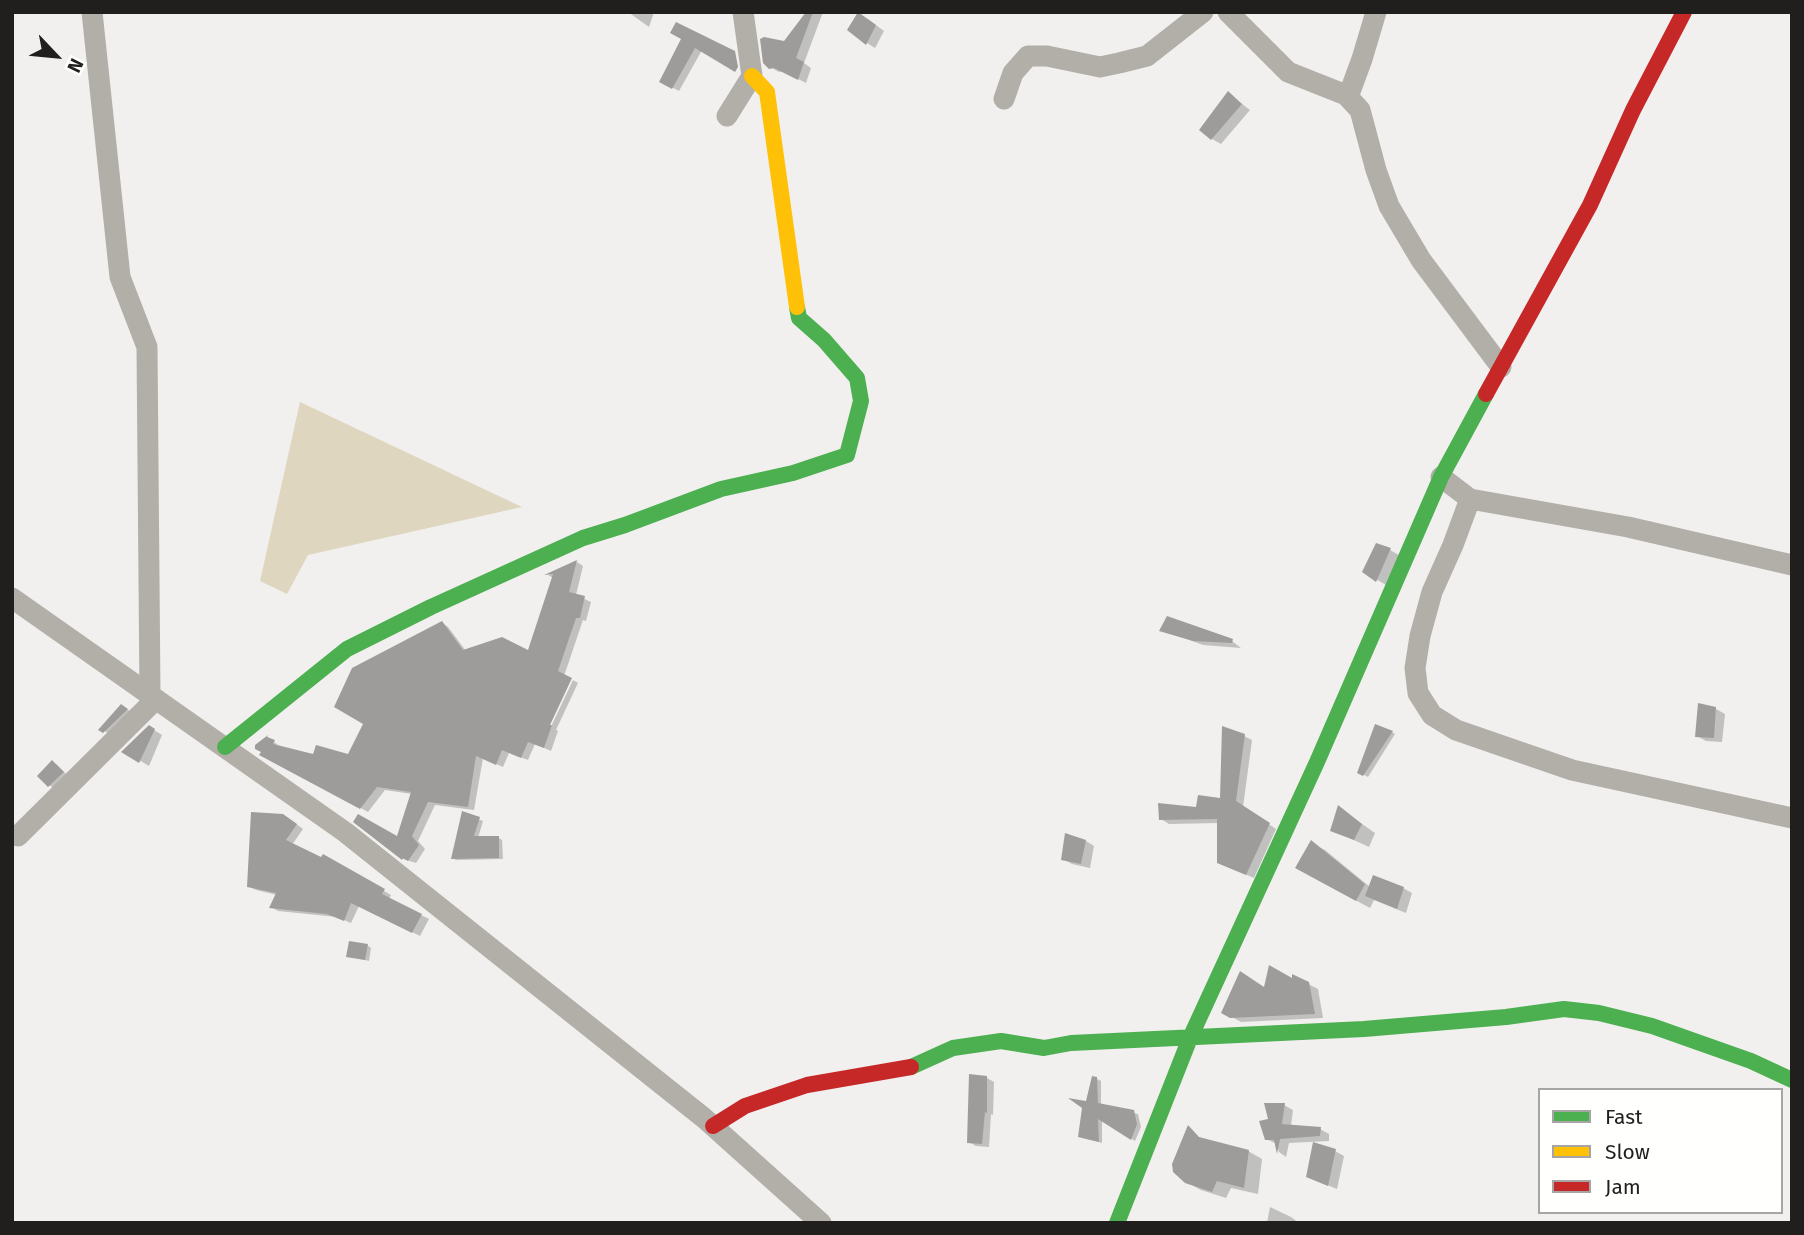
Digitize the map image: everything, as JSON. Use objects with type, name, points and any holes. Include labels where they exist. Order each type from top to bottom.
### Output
[{"type":"street","points":[[18,836],[153,697],[147,347],[120,277],[92,12]]},
{"type":"street","points":[[225,747],[347,649],[432,607],[583,538],[721,488],[793,473],[847,455],[861,401],[857,378],[824,340],[799,318],[767,92],[752,76],[743,12]]},
{"type":"street","points":[[1004,99],[1013,74],[1028,56],[1047,56],[1100,67],[1147,56],[1203,12]]},
{"type":"street","points":[[1228,12],[1288,72],[1348,97],[1363,116],[1376,170],[1389,206],[1421,260],[1502,367]]},
{"type":"street","points":[[1348,97],[1376,12]]},
{"type":"street","points":[[1117,1223],[1190,1038],[1322,750],[1441,477],[1590,205],[1633,110],[1684,12]]},
{"type":"street","points":[[727,116],[752,76]]},
{"type":"street","points":[[1441,477],[1470,499],[1628,527],[1792,565]]},
{"type":"street","points":[[1470,499],[1432,592],[1420,636],[1415,668],[1418,693],[1432,715],[1456,730],[1572,769],[1792,818]]},
{"type":"street","points":[[12,598],[345,832],[713,1126],[821,1223]]},
{"type":"street","points":[[713,1126],[745,1106],[769,1097],[837,1079],[908,1068],[953,1048],[1001,1041],[1044,1048],[1071,1043],[1364,1029],[1506,1017],[1564,1009],[1599,1013],[1651,1026],[1751,1060],[1792,1080]]},
{"type":"shaded area","points":[[300,402],[522,507],[308,555],[287,594],[260,581]]},
{"type":"building","points":[[806,12],[813,12],[796,58],[804,62],[798,80],[774,68],[769,69],[763,63],[760,39],[764,37],[784,41]]},
{"type":"building","points":[[858,12],[876,25],[866,45],[847,30]]},
{"type":"building","points":[[676,22],[735,51],[738,67],[735,72],[695,48],[672,89],[659,82],[681,39],[670,33]]},
{"type":"building","points":[[1228,91],[1242,104],[1211,140],[1199,130]]},
{"type":"building","points":[[1376,543],[1391,548],[1376,582],[1362,572]]},
{"type":"building","points":[[577,560],[569,592],[585,596],[580,618],[576,618],[558,671],[572,678],[550,725],[544,748],[528,742],[521,758],[502,750],[496,765],[476,756],[468,807],[428,802],[412,836],[419,845],[408,861],[403,858],[402,860],[353,822],[358,814],[397,836],[411,792],[377,787],[360,809],[259,755],[261,752],[255,749],[255,745],[268,735],[267,737],[275,740],[273,744],[313,754],[316,745],[348,754],[363,724],[334,707],[352,668],[442,621],[463,650],[502,637],[528,650],[553,574],[544,575]]},
{"type":"building","points":[[1167,616],[1233,639],[1232,643],[1193,641],[1159,631]]},
{"type":"building","points":[[1698,703],[1716,707],[1714,738],[1695,737]]},
{"type":"building","points":[[121,704],[128,709],[103,733],[98,730]]},
{"type":"building","points":[[1375,724],[1393,731],[1363,776],[1357,773]]},
{"type":"building","points":[[149,725],[155,729],[139,763],[121,752]]},
{"type":"building","points":[[1222,726],[1245,734],[1236,801],[1270,823],[1246,875],[1217,863],[1217,819],[1159,820],[1158,803],[1196,807],[1198,795],[1220,798]]},
{"type":"building","points":[[52,760],[64,772],[48,787],[37,776]]},
{"type":"building","points":[[1338,805],[1362,824],[1354,840],[1330,831]]},
{"type":"building","points":[[462,811],[480,817],[474,836],[499,836],[499,858],[451,859]]},
{"type":"building","points":[[251,812],[283,814],[297,824],[286,840],[321,857],[323,854],[385,889],[382,894],[422,914],[412,933],[351,903],[344,921],[327,914],[269,908],[276,893],[247,887]]},
{"type":"building","points":[[1065,833],[1086,840],[1081,864],[1061,860]]},
{"type":"building","points":[[1311,840],[1365,884],[1356,901],[1295,868]]},
{"type":"building","points":[[1373,875],[1404,887],[1397,909],[1365,896]]},
{"type":"building","points":[[349,941],[368,944],[365,960],[346,957]]},
{"type":"building","points":[[1269,965],[1292,978],[1292,974],[1309,982],[1315,1014],[1230,1018],[1221,1013],[1240,971],[1264,987]]},
{"type":"building","points":[[969,1074],[987,1076],[987,1113],[985,1112],[982,1144],[967,1143]]},
{"type":"building","points":[[1092,1076],[1097,1077],[1098,1103],[1134,1110],[1137,1124],[1131,1140],[1098,1119],[1099,1142],[1078,1137],[1082,1108],[1068,1098],[1086,1101]]},
{"type":"building","points":[[1264,1103],[1285,1103],[1282,1124],[1321,1127],[1320,1136],[1280,1139],[1277,1154],[1274,1140],[1265,1140],[1259,1121],[1268,1119]]},
{"type":"building","points":[[1188,1125],[1199,1137],[1249,1150],[1244,1188],[1217,1181],[1212,1192],[1185,1183],[1173,1172],[1172,1164]]},
{"type":"building","points":[[1313,1142],[1336,1149],[1328,1186],[1306,1177]]},
{"type":"traffic: fast","points":[[225,747],[347,649],[431,607],[583,538],[721,489],[793,473],[847,455],[861,401],[857,378],[824,340],[799,318],[797,307]]},
{"type":"traffic: fast","points":[[1117,1223],[1190,1038],[1317,762],[1441,477],[1486,394]]},
{"type":"traffic: fast","points":[[911,1067],[953,1048],[1001,1041],[1044,1048],[1071,1043],[1364,1029],[1506,1017],[1564,1009],[1599,1013],[1652,1026],[1751,1061],[1792,1080]]},
{"type":"traffic: slow","points":[[752,76],[767,92],[797,307]]},
{"type":"traffic: jam","points":[[1486,394],[1590,205],[1633,110],[1684,12]]},
{"type":"traffic: jam","points":[[713,1126],[745,1106],[807,1085],[911,1067]]}]
